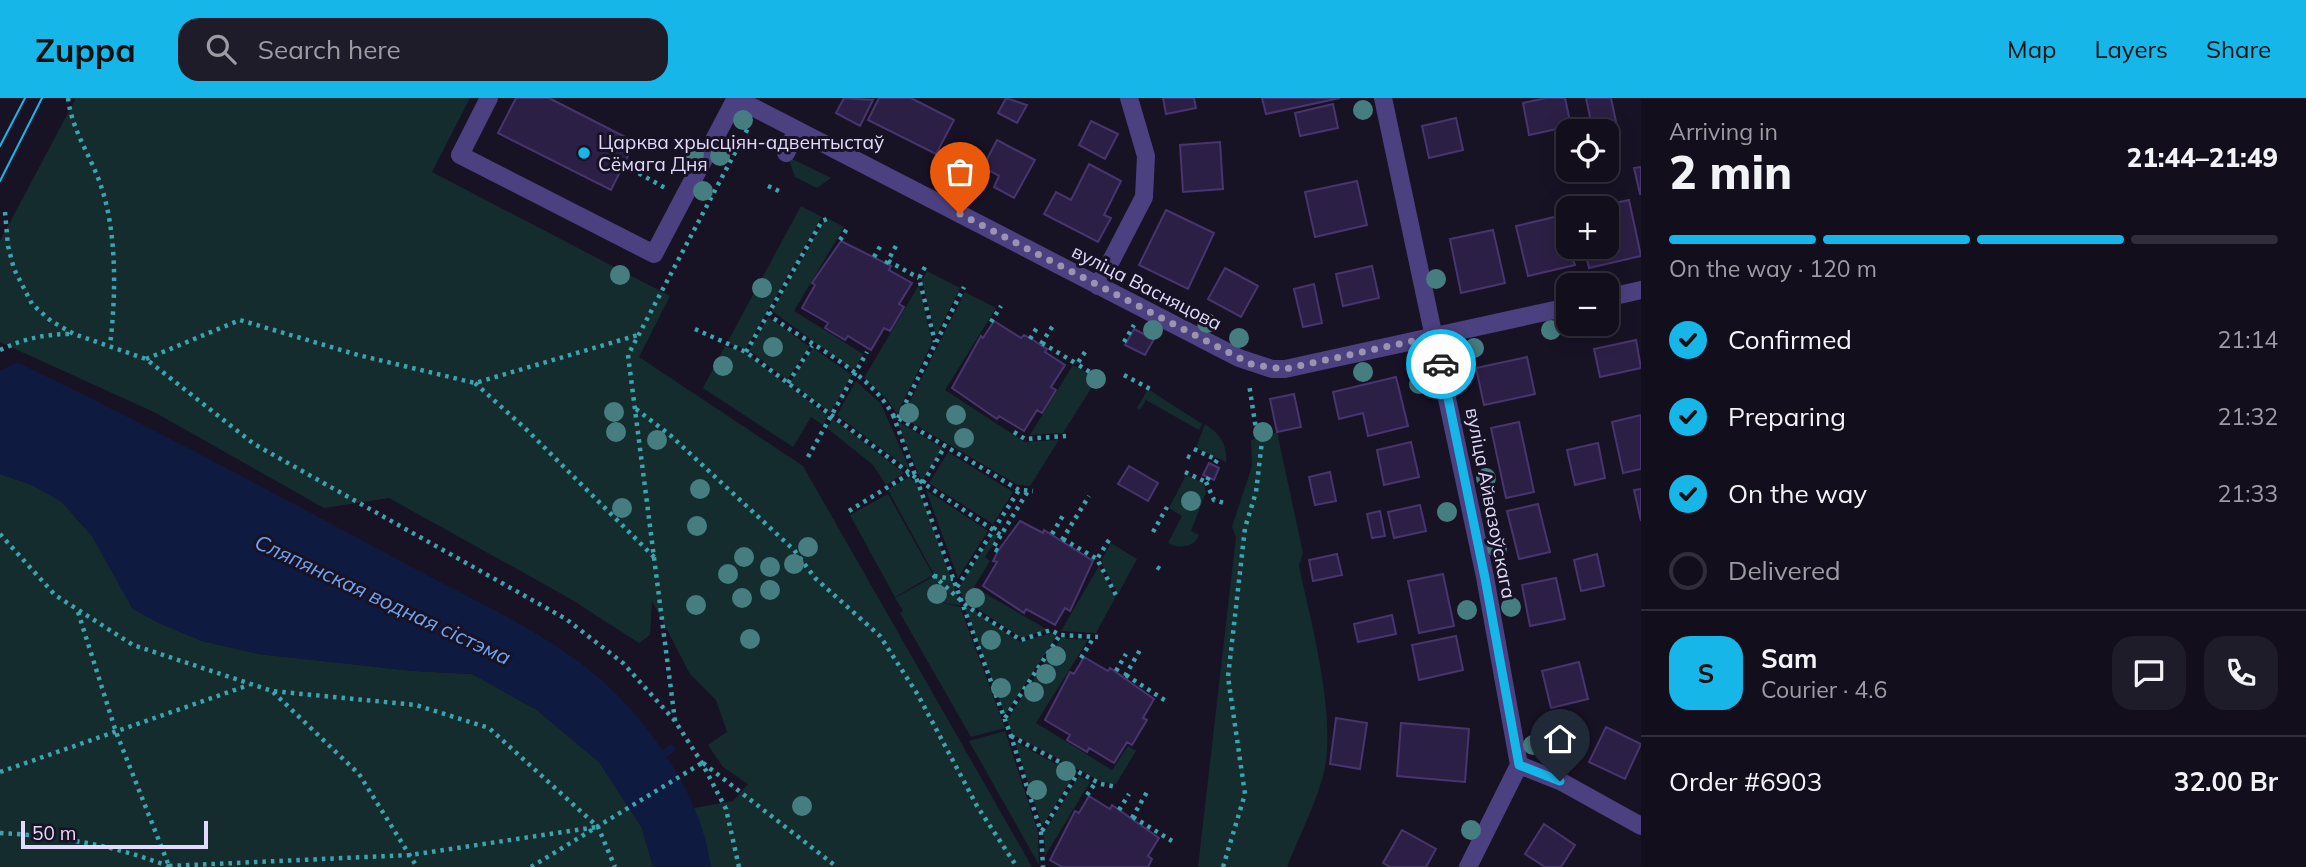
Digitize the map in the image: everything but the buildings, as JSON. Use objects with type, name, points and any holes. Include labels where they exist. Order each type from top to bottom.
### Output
[{"type":"street","points":[[489,98],[460,155],[654,254],[736,98]]},
{"type":"street","name":"вуліца Васняцова","points":[[736,98],[1239,358],[1272,369],[1324,362],[1556,310]]},
{"type":"street","points":[[1098,286],[1144,197],[1146,156],[1129,98]]},
{"type":"street","name":"вуліца Айвазоўскага","points":[[1388,99],[1485,578],[1519,765]]},
{"type":"street","points":[[786,153],[797,130]]},
{"type":"street","points":[[1619,295],[1641,290]]},
{"type":"street","points":[[1164,340],[1172,324]]},
{"type":"street","points":[[1468,867],[1519,765],[1560,781],[1641,826]]},
{"type":"path","points":[[68,98],[73,125],[103,190],[113,255],[115,305],[110,345]]},
{"type":"path","points":[[675,721],[628,355],[748,128]]},
{"type":"path","points":[[624,165],[651,180]]},
{"type":"path","points":[[768,186],[781,192]]},
{"type":"path","points":[[5,212],[8,246],[15,269],[32,304],[74,334]]},
{"type":"path","points":[[746,352],[822,221],[830,218]]},
{"type":"path","points":[[840,240],[848,227]]},
{"type":"path","points":[[897,244],[887,262],[919,278]]},
{"type":"path","points":[[874,257],[881,245]]},
{"type":"path","points":[[925,267],[919,278],[935,343]]},
{"type":"path","points":[[895,417],[964,287]]},
{"type":"path","points":[[991,322],[1001,306]]},
{"type":"path","points":[[769,312],[773,318],[855,375],[885,401],[895,417],[921,482],[1011,736],[1041,832],[1042,867]]},
{"type":"path","points":[[146,359],[240,320],[358,355],[475,383],[528,431],[656,560]]},
{"type":"path","points":[[1054,324],[1041,344],[1101,379]]},
{"type":"path","points":[[1030,338],[1038,326]]},
{"type":"path","points":[[1126,340],[1132,327]]},
{"type":"path","points":[[695,329],[746,352],[909,474],[1001,535]]},
{"type":"path","points":[[0,350],[22,339],[48,334],[74,334],[146,359],[254,444],[566,619],[623,663],[675,721],[702,763],[726,809],[739,867]]},
{"type":"path","points":[[475,383],[639,335]]},
{"type":"path","points":[[788,383],[812,346]]},
{"type":"path","points":[[808,457],[867,352]]},
{"type":"path","points":[[1077,364],[1084,352]]},
{"type":"path","points":[[1124,375],[1154,391]]},
{"type":"path","points":[[1223,867],[1245,794],[1228,677],[1245,528],[1256,492],[1262,440],[1255,423],[1248,384]]},
{"type":"path","points":[[635,409],[670,435],[775,532],[794,550],[815,578],[880,636],[918,695],[977,806],[1017,867]]},
{"type":"path","points":[[895,417],[1019,490],[1030,491],[993,548],[998,551]]},
{"type":"path","points":[[1014,432],[1025,439],[1066,436]]},
{"type":"path","points":[[921,482],[945,446]]},
{"type":"path","points":[[1194,449],[1217,460],[1214,465]]},
{"type":"path","points":[[1185,472],[1208,480],[1214,500],[1224,503]]},
{"type":"path","points":[[849,511],[909,474]]},
{"type":"path","points":[[957,587],[1019,490]]},
{"type":"path","points":[[1089,495],[1062,540],[1097,559],[1118,599]]},
{"type":"path","points":[[1153,532],[1167,507]]},
{"type":"path","points":[[1052,534],[1064,514]]},
{"type":"path","points":[[0,534],[55,595],[133,645],[272,691],[416,705],[489,728],[598,827],[615,867]]},
{"type":"path","points":[[1097,559],[1109,540]]},
{"type":"path","points":[[1157,567],[1163,570]]},
{"type":"path","points":[[954,579],[933,575],[961,600],[1021,640],[1051,630],[1059,635],[1096,637],[1082,658]]},
{"type":"path","points":[[78,612],[117,732],[169,867]]},
{"type":"path","points":[[1004,719],[1059,635]]},
{"type":"path","points":[[1140,650],[1125,676],[1167,701]]},
{"type":"path","points":[[1116,671],[1126,654]]},
{"type":"path","points":[[0,772],[250,685]]},
{"type":"path","points":[[272,691],[359,774],[417,867]]},
{"type":"path","points":[[1011,736],[1096,782],[1117,787]]},
{"type":"path","points":[[531,867],[702,763]]},
{"type":"path","points":[[702,763],[837,867]]},
{"type":"path","points":[[1041,832],[1078,773]]},
{"type":"path","points":[[1087,795],[1096,782]]},
{"type":"path","points":[[1147,792],[1133,817],[1172,841]]},
{"type":"path","points":[[1119,810],[1129,794]]},
{"type":"path","points":[[0,833],[80,841],[131,853],[169,867],[411,855],[598,827]]},
{"type":"green space","points":[[76,98],[470,98],[432,172],[670,296],[639,357],[803,466],[1032,867],[711,867],[694,808],[733,801],[748,784],[723,767],[708,745],[727,732],[716,700],[690,674],[652,601],[650,635],[639,643],[569,598],[389,498],[324,508],[156,413],[0,342],[0,241]]},
{"type":"green space","points":[[788,157],[831,178],[817,188],[795,177]]},
{"type":"green space","points":[[801,206],[822,217],[746,349],[727,343]]},
{"type":"green space","points":[[829,219],[844,227],[794,311],[863,354],[854,371],[772,311],[823,222]]},
{"type":"green space","points":[[927,271],[960,288],[936,336],[922,280]]},
{"type":"green space","points":[[919,285],[932,343],[897,414],[887,399],[864,378]]},
{"type":"green space","points":[[965,292],[996,308],[945,390],[1025,442],[1059,440],[1030,486],[1018,485],[902,417]]},
{"type":"green space","points":[[768,317],[810,347],[787,380],[749,350]]},
{"type":"green space","points":[[725,346],[746,353],[828,416],[823,425],[811,417],[793,447],[703,388]]},
{"type":"green space","points":[[813,348],[852,375],[830,413],[790,382]]},
{"type":"green space","points":[[1073,365],[1097,379],[1063,433],[1030,435]]},
{"type":"green space","points":[[856,381],[881,404],[910,470],[837,415]]},
{"type":"green space","points":[[1148,389],[1202,424],[1199,430],[1146,400],[1140,410],[1137,408]]},
{"type":"green space","points":[[833,419],[904,473],[886,485],[873,465],[827,428]]},
{"type":"green space","points":[[897,421],[943,448],[923,480],[920,478]]},
{"type":"green space","points":[[1205,424],[1221,440],[1226,450],[1226,462],[1196,448]]},
{"type":"green space","points":[[1277,432],[1303,553],[1299,566],[1324,693],[1327,719],[1325,767],[1314,804],[1287,867],[1198,867],[1236,537],[1232,527],[1252,466],[1251,440]]},
{"type":"green space","points":[[948,452],[1013,492],[993,524],[929,483]]},
{"type":"green space","points":[[0,474],[32,485],[62,502],[92,536],[133,609],[159,623],[202,641],[259,654],[414,671],[472,674],[537,710],[599,762],[642,828],[653,867],[0,867]]},
{"type":"green space","points":[[1186,475],[1203,483],[1206,492],[1191,531],[1199,535],[1197,539],[1190,545],[1177,546],[1168,543],[1182,516],[1169,508]]},
{"type":"green space","points":[[909,477],[917,483],[961,606],[925,599],[960,607],[1005,728],[971,737],[900,613],[903,611],[895,598],[935,576],[888,490]]},
{"type":"green space","points":[[926,490],[988,531],[958,578]]},
{"type":"green space","points":[[888,494],[933,575],[895,597],[850,515]]},
{"type":"green space","points":[[994,533],[998,536],[985,557],[990,561],[974,587],[1048,630],[1021,638],[962,598],[959,587]]},
{"type":"green space","points":[[1111,543],[1137,559],[1118,594],[1101,562]]},
{"type":"green space","points":[[1099,566],[1115,598],[1096,633],[1061,631]]},
{"type":"green space","points":[[963,603],[1020,642],[1052,633],[1057,636],[1005,715]]},
{"type":"green space","points":[[1061,638],[1088,640],[1036,723],[1112,770],[1128,746],[1136,751],[1116,784],[1102,782],[1012,734],[1007,720]]},
{"type":"green space","points":[[1005,731],[1038,832],[1039,865],[969,741]]},
{"type":"green space","points":[[1015,742],[1075,774],[1042,826]]},
{"type":"green space","points":[[1079,776],[1090,782],[1045,856],[1044,832]]},
{"type":"water","name":"Сляпянская водная сістэма","points":[[17,362],[213,461],[494,610],[578,661],[626,704],[668,759],[700,822],[711,867],[653,867],[642,828],[599,762],[537,710],[472,674],[414,671],[259,654],[202,641],[133,609],[92,536],[62,502],[32,485],[0,474],[0,371]]},
{"type":"waterway","points":[[656,759],[671,749]]},
{"type":"tram line","points":[[0,146],[25,98]]},
{"type":"tram line","points":[[0,181],[42,98]]},
{"type":"way so far","points":[[960,214],[1253,365],[1285,369],[1435,336],[1441,364]]},
{"type":"place","name":"Царква хрысціян-адвентыстаў Сёмага Дня","points":[[584,153]]},
{"type":"route","points":[[1441,364],[1485,578],[1519,765],[1560,781]]}]
